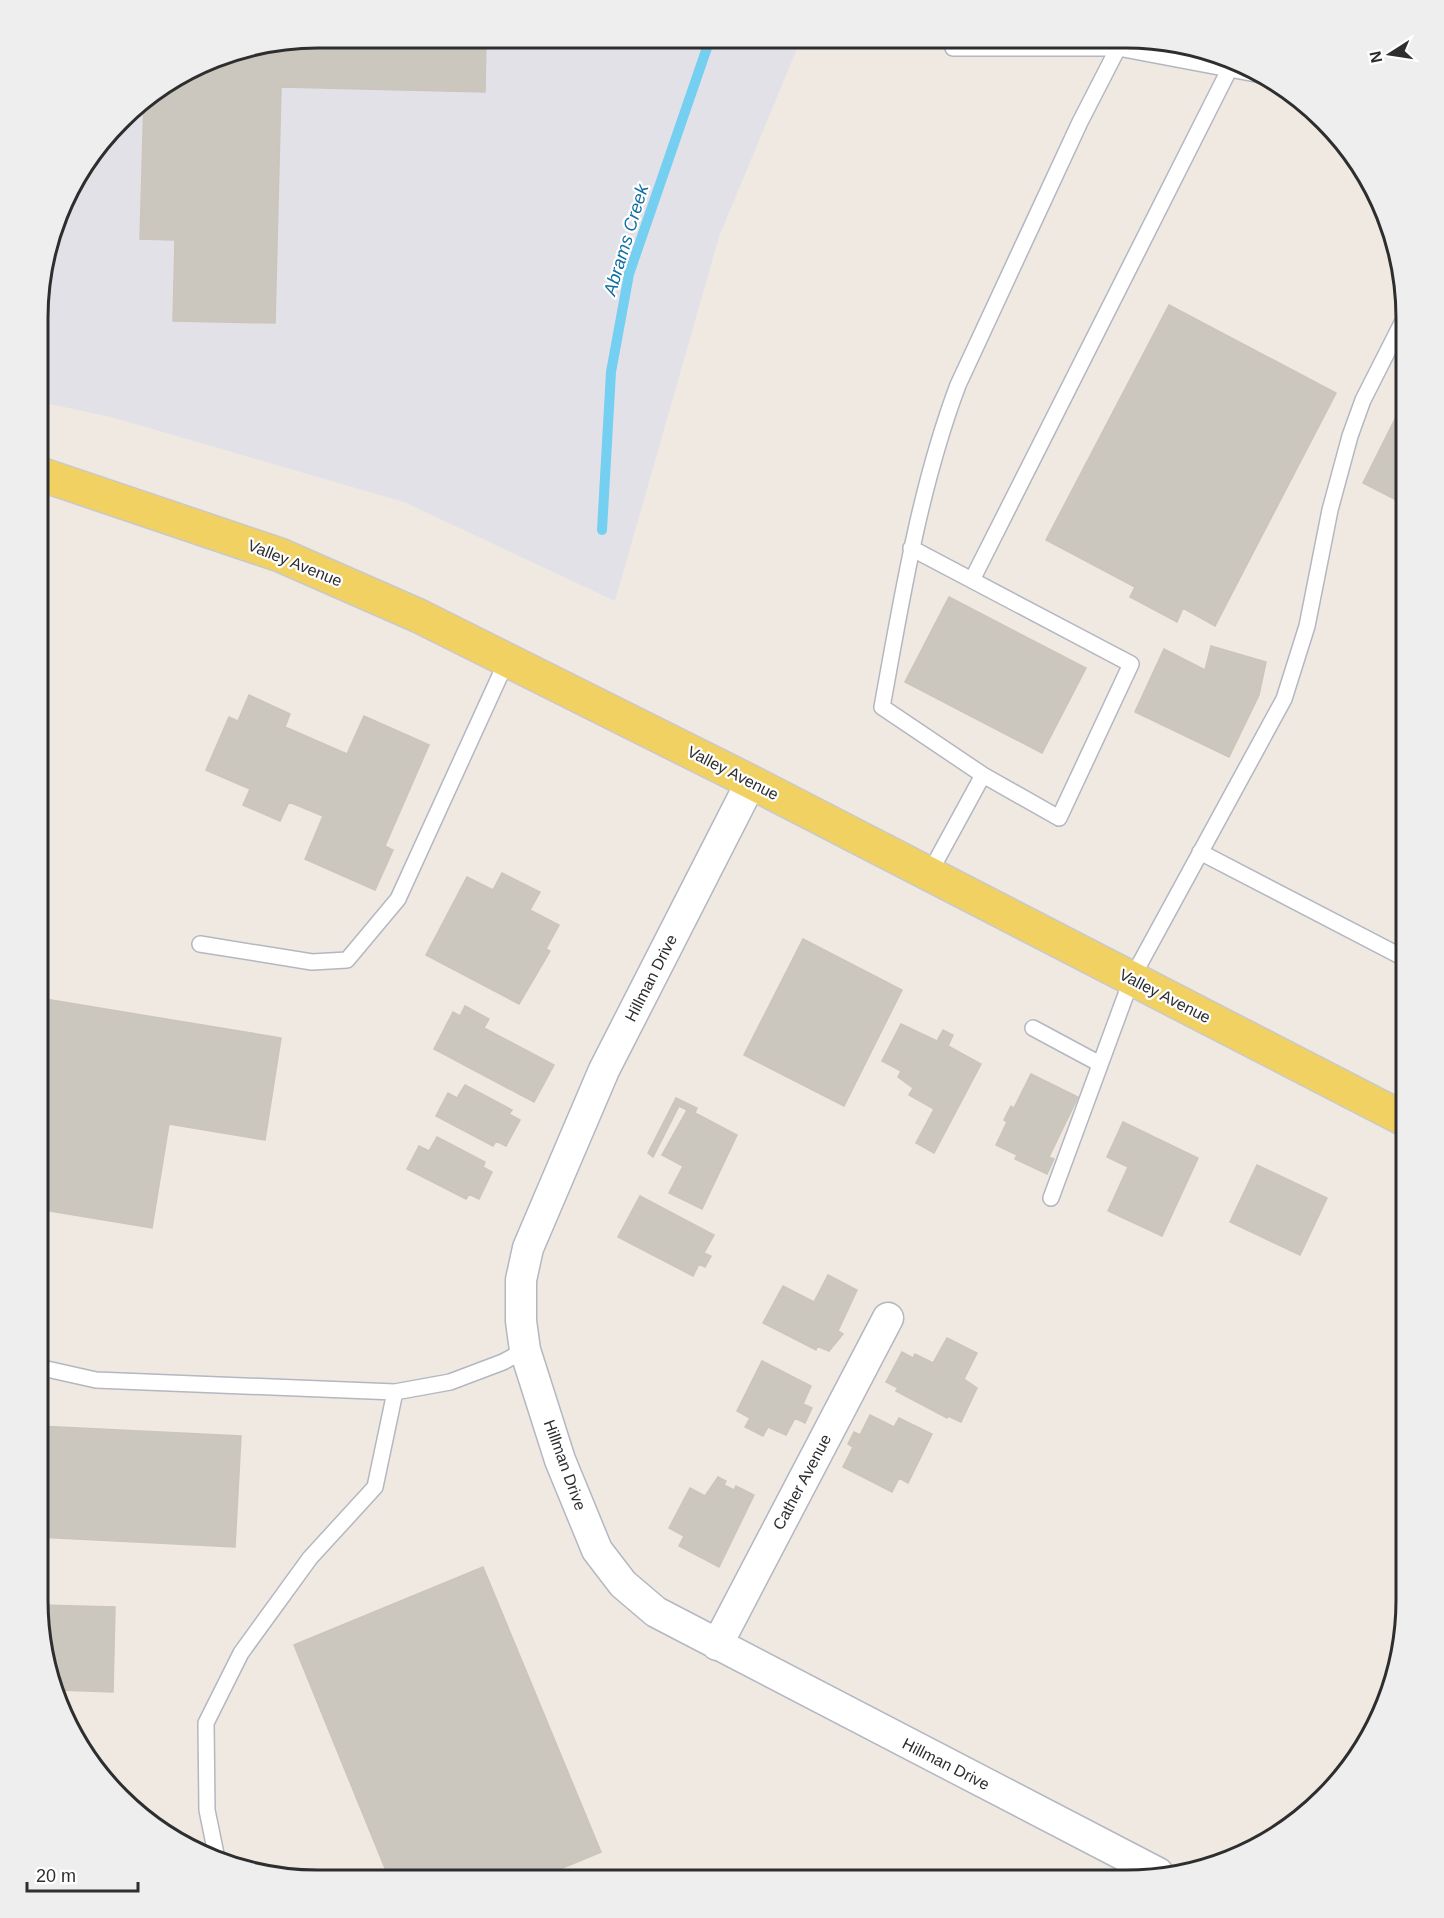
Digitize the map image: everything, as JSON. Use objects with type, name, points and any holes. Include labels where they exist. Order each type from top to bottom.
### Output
[{"type":"main road","name":"Valley Avenue","points":[[48,477],[280,555],[508,658],[1132,978],[1396,1110]]},
{"type":"street","name":"Hillman Drive","points":[[751,782],[604,1070],[528,1248],[521,1280],[520,1321],[525,1350],[560,1460],[597,1550],[623,1584],[656,1612],[1150,1869]]},
{"type":"street","name":"Cather Avenue","points":[[717,1645],[888,1318]]},
{"type":"lane","points":[[911,548],[1131,664],[1059,818],[983,775],[882,707],[911,548],[935,454],[958,385],[1075,132],[1117,48]]},
{"type":"lane","points":[[1139,49],[1234,71]]},
{"type":"lane","points":[[972,580],[1229,70]]},
{"type":"lane","points":[[1051,1198],[1132,978],[1284,699],[1307,626],[1330,510],[1350,436],[1363,400],[1396,335]]},
{"type":"lane","points":[[200,944],[312,962],[347,960],[398,899],[508,658]]},
{"type":"lane","points":[[929,874],[983,775]]},
{"type":"lane","points":[[1200,852],[1396,954]]},
{"type":"lane","points":[[1033,1028],[1100,1064]]},
{"type":"lane","points":[[48,1369],[96,1380],[395,1392],[450,1382],[525,1350]]},
{"type":"lane","points":[[215,1849],[207,1810],[206,1723],[241,1653],[310,1558],[375,1487],[395,1392]]},
{"type":"shaded area","points":[[318,48],[797,48],[719,237],[615,601],[404,502],[111,417],[48,404],[48,318],[53,265],[69,214],[93,168],[127,127],[153,104],[183,84],[231,62],[282,50]]},
{"type":"building","points":[[486,48],[485,92],[281,87],[275,323],[173,321],[175,240],[140,239],[144,112],[183,84],[231,62],[282,50]]},
{"type":"building","points":[[1169,305],[1336,393],[1215,626],[1183,608],[1177,622],[1130,597],[1135,587],[1046,540]]},
{"type":"building","points":[[1396,417],[1396,500],[1363,483]]},
{"type":"building","points":[[949,597],[1086,668],[1042,753],[905,682]]},
{"type":"building","points":[[1211,646],[1266,662],[1259,695],[1229,757],[1135,712],[1164,649],[1205,670]]},
{"type":"building","points":[[249,695],[290,714],[285,727],[347,754],[364,716],[429,745],[385,846],[393,850],[375,890],[305,859],[323,816],[289,802],[280,821],[243,805],[250,789],[206,770],[229,717],[238,721]]},
{"type":"building","points":[[502,873],[540,892],[530,910],[559,925],[546,949],[550,951],[519,1004],[426,955],[467,877],[493,890]]},
{"type":"building","points":[[803,939],[902,990],[844,1106],[744,1055]]},
{"type":"building","points":[[48,999],[281,1038],[265,1140],[169,1124],[152,1228],[48,1211]]},
{"type":"building","points":[[465,1006],[489,1019],[484,1028],[554,1065],[534,1102],[434,1049],[453,1012],[460,1016]]},
{"type":"building","points":[[901,1024],[937,1041],[943,1030],[953,1035],[948,1046],[981,1064],[934,1153],[916,1143],[934,1109],[909,1095],[913,1088],[898,1077],[901,1071],[882,1061]]},
{"type":"building","points":[[1031,1074],[1078,1097],[1049,1157],[1054,1159],[1047,1174],[1015,1159],[1017,1155],[996,1145],[1007,1122],[1004,1120],[1011,1106],[1014,1108]]},
{"type":"building","points":[[465,1085],[512,1110],[509,1114],[520,1120],[506,1146],[496,1141],[493,1146],[436,1116],[448,1093],[457,1098]]},
{"type":"building","points":[[676,1098],[697,1108],[695,1113],[737,1135],[702,1209],[669,1193],[683,1166],[662,1155],[687,1110],[679,1106],[653,1157],[648,1153]]},
{"type":"building","points":[[1123,1122],[1198,1158],[1162,1236],[1108,1211],[1128,1167],[1107,1157]]},
{"type":"building","points":[[437,1137],[485,1162],[483,1167],[492,1172],[479,1199],[469,1194],[466,1199],[407,1169],[419,1146],[429,1151]]},
{"type":"building","points":[[1257,1165],[1327,1198],[1300,1255],[1230,1222]]},
{"type":"building","points":[[640,1196],[714,1235],[704,1253],[711,1256],[705,1267],[699,1264],[693,1276],[618,1237]]},
{"type":"building","points":[[828,1275],[857,1290],[838,1331],[843,1334],[829,1351],[817,1346],[816,1350],[763,1323],[783,1286],[814,1302]]},
{"type":"building","points":[[947,1338],[977,1353],[964,1379],[977,1388],[961,1422],[948,1416],[947,1418],[896,1391],[898,1388],[886,1382],[902,1352],[913,1358],[915,1354],[933,1363]]},
{"type":"building","points":[[762,1361],[811,1386],[803,1404],[812,1408],[805,1423],[795,1418],[786,1435],[768,1427],[763,1436],[745,1427],[750,1418],[737,1411]]},
{"type":"building","points":[[870,1415],[894,1427],[899,1418],[932,1434],[908,1483],[899,1478],[892,1492],[843,1467],[853,1447],[848,1444],[854,1432],[860,1435]]},
{"type":"building","points":[[48,1426],[241,1436],[235,1547],[48,1538]]},
{"type":"building","points":[[718,1477],[726,1481],[724,1485],[734,1490],[736,1486],[754,1495],[719,1567],[679,1546],[684,1536],[669,1528],[690,1488],[705,1496]]},
{"type":"building","points":[[483,1567],[601,1852],[558,1870],[386,1870],[294,1645]]},
{"type":"building","points":[[48,1605],[115,1607],[113,1692],[63,1690],[53,1653]]},
{"type":"waterway","name":"Abrams Creek","points":[[602,530],[611,372],[629,274],[707,48]]}]
